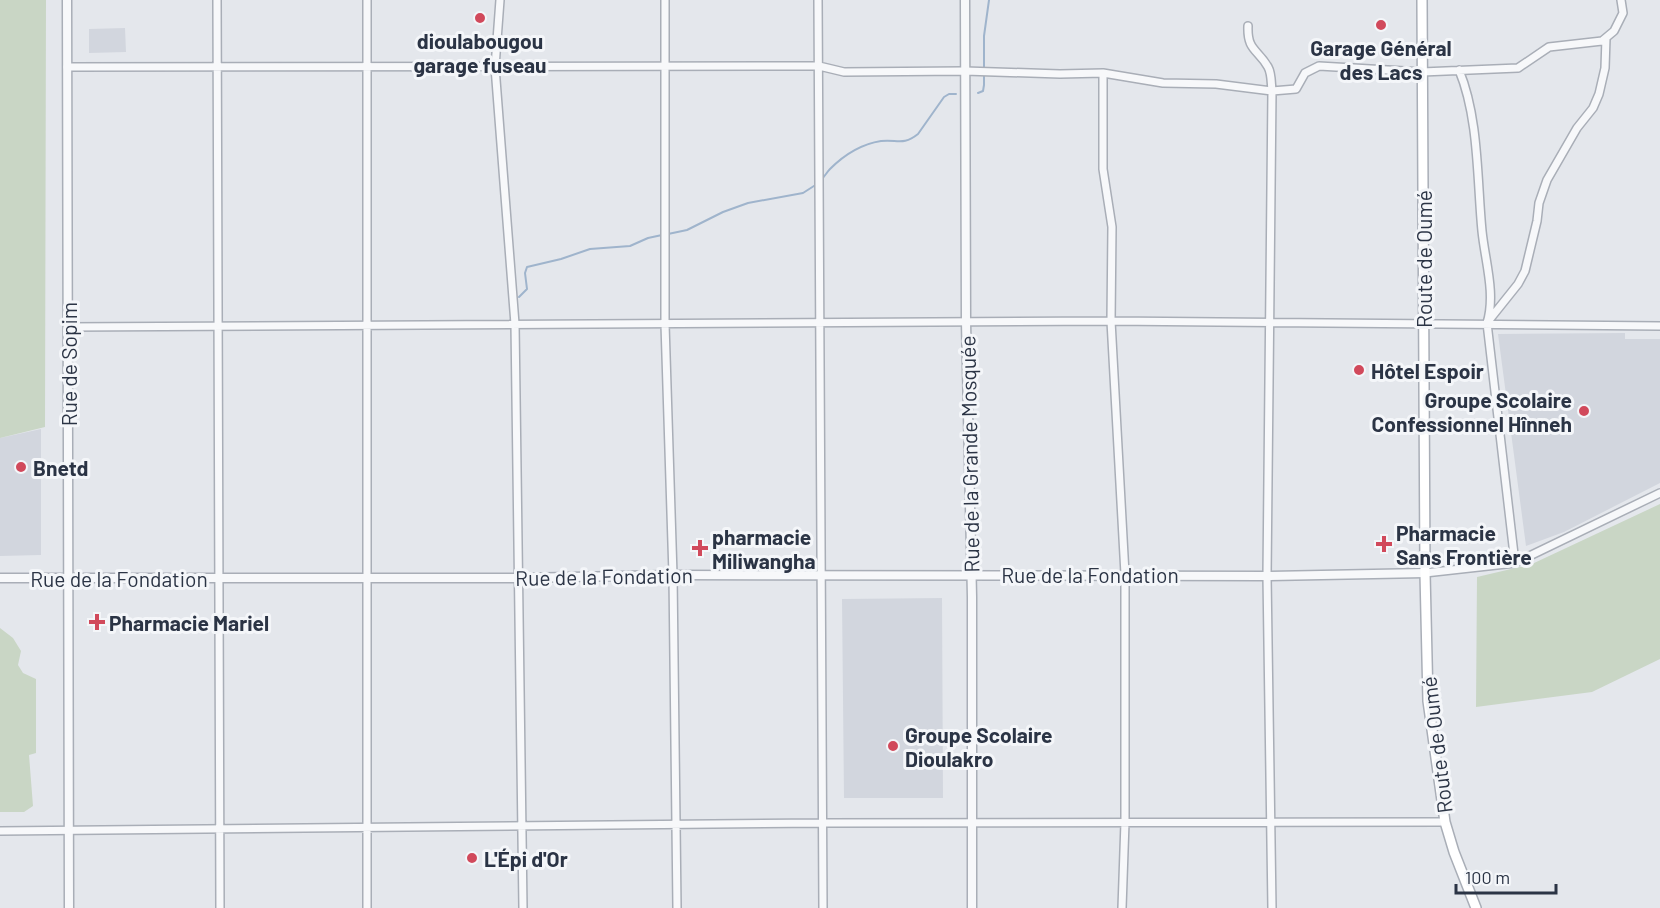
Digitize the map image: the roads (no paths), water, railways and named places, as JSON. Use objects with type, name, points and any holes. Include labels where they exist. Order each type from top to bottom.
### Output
[{"type":"main road","name":"Route de Oumé","points":[[1422,0],[1425,573],[1428,701],[1445,822],[1476,908]]},
{"type":"street","name":"Rue de Sopim","points":[[67,0],[69,908]]},
{"type":"street","points":[[217,0],[220,908]]},
{"type":"street","points":[[367,0],[367,908]]},
{"type":"street","points":[[500,0],[495,67],[515,324],[523,908]]},
{"type":"street","points":[[665,0],[665,324],[673,575],[677,908]]},
{"type":"street","points":[[818,0],[823,908]]},
{"type":"street","name":"Rue de la Grande Mosquée","points":[[965,0],[972,908]]},
{"type":"street","points":[[67,67],[819,66],[844,72],[965,71],[1060,75],[1103,73],[1163,82],[1216,84],[1272,91],[1296,89],[1305,73],[1319,66],[1422,72],[1518,68],[1550,47],[1602,41],[1614,31],[1623,12],[1622,0]]},
{"type":"street","points":[[1248,26],[1252,49],[1270,69],[1272,91],[1267,576],[1272,908]]},
{"type":"street","points":[[1487,323],[1518,284],[1525,271],[1539,203],[1548,180],[1577,128],[1593,108],[1599,94],[1605,68],[1606,38]]},
{"type":"street","points":[[1459,70],[1468,90],[1474,134],[1491,292],[1487,323],[1515,563]]},
{"type":"street","points":[[1103,73],[1103,169],[1112,227],[1112,321],[1125,574],[1125,822],[1122,908]]},
{"type":"street","points":[[68,327],[1112,321],[1660,326]]},
{"type":"street","points":[[1425,573],[1515,563],[1660,493]]},
{"type":"street","name":"Rue de la Fondation","points":[[0,578],[519,578],[971,574],[1267,576],[1425,573]]},
{"type":"street","points":[[0,831],[522,828],[822,823],[1445,822]]},
{"type":"waterway","points":[[978,93],[983,91],[984,85],[984,36],[989,0]]},
{"type":"waterway","points":[[821,180],[835,164],[860,147],[874,142],[904,141],[913,138],[944,97],[956,94]]},
{"type":"waterway","points":[[668,234],[687,230],[723,212],[748,203],[803,193],[817,184]]},
{"type":"waterway","points":[[519,297],[527,289],[525,273],[527,267],[590,249],[630,246],[662,235]]},
{"type":"place","name":"dioulabougou garage fuseau","points":[[480,18]]},
{"type":"place","name":"Garage Général des Lacs","points":[[1381,25]]},
{"type":"place","name":"Hôtel Espoir","points":[[1359,370]]},
{"type":"place","name":"Groupe Scolaire Confessionnel Hînneh","points":[[1584,411]]},
{"type":"place","name":"Bnetd","points":[[21,467]]},
{"type":"place","name":"Pharmacie Sans Frontière","points":[[1384,544]]},
{"type":"place","name":"pharmacie Miliwangha","points":[[700,548]]},
{"type":"place","name":"Pharmacie Mariel","points":[[97,622]]},
{"type":"place","name":"Groupe Scolaire Dioulakro","points":[[893,746]]},
{"type":"place","name":"L'Épi d'Or","points":[[472,858]]}]
